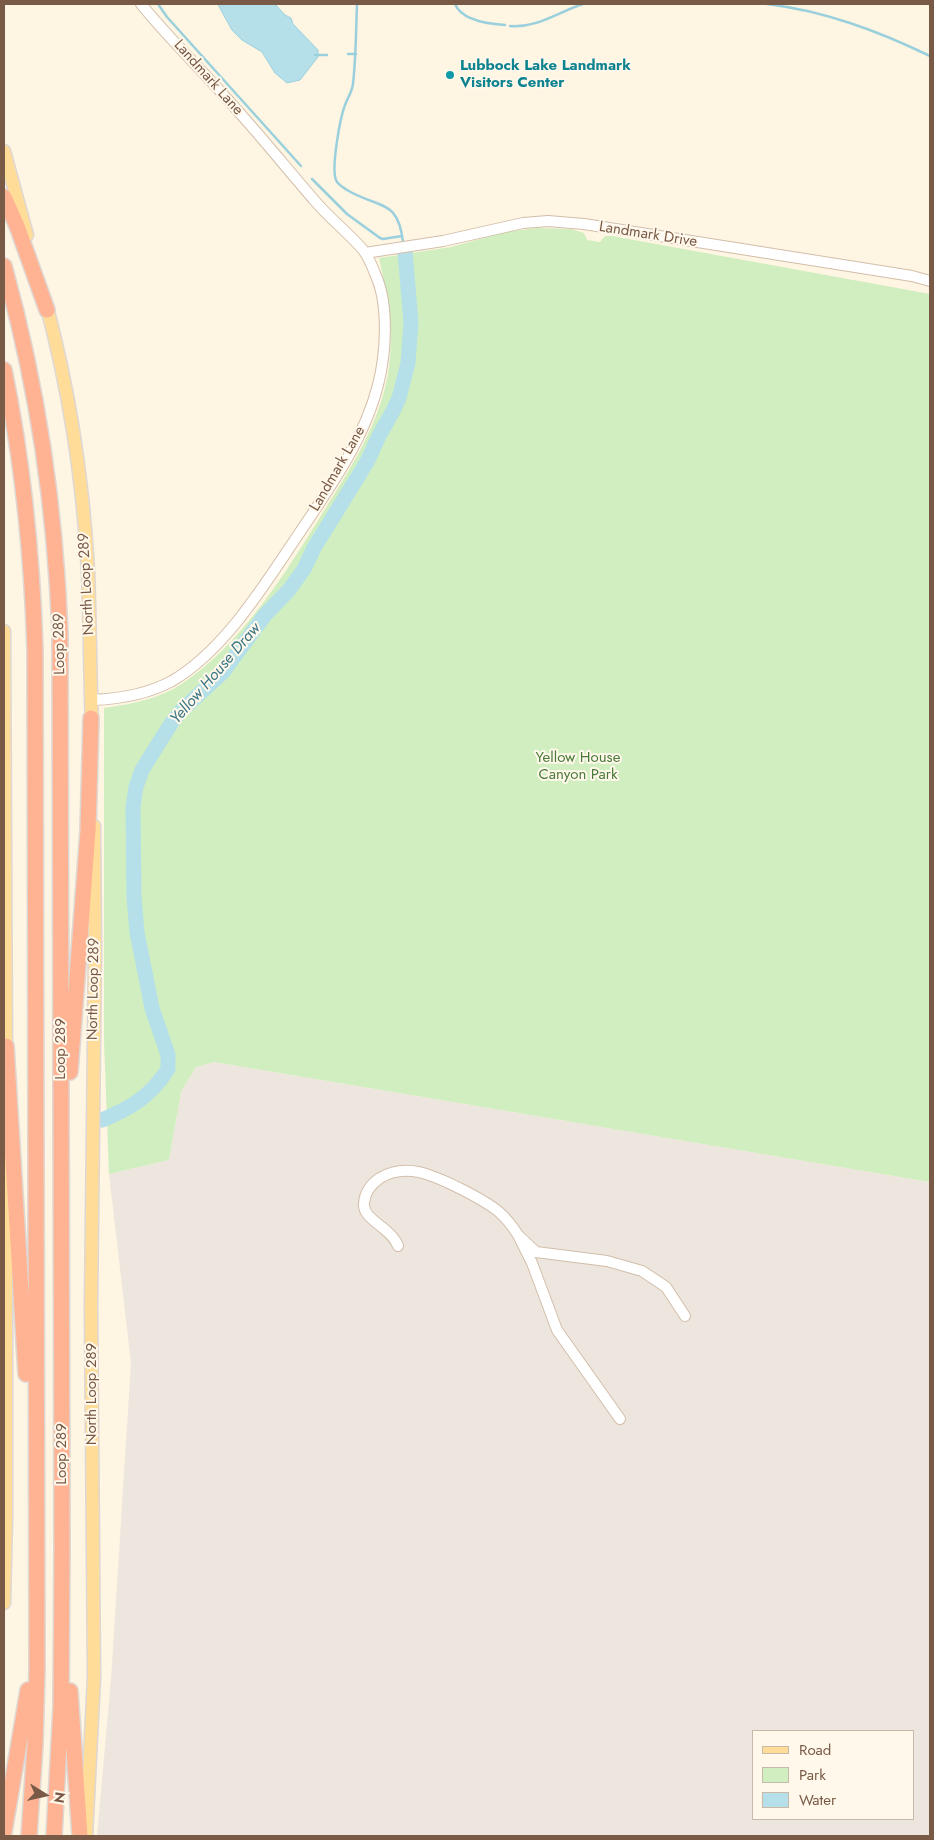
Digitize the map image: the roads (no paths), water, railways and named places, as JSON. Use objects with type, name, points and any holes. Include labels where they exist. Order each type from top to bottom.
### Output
[{"type":"highway","points":[[4,197],[17,226],[47,310]]},
{"type":"highway","name":"Loop 289","points":[[4,266],[21,330],[37,404],[49,485],[56,553],[60,633],[62,1549],[61,1707],[54,1836]]},
{"type":"highway","name":"Loop 289","points":[[4,370],[26,502],[36,648],[36,1617],[35,1745],[29,1836]]},
{"type":"highway","points":[[62,1146],[68,1098],[84,887],[91,718]]},
{"type":"highway","points":[[6,1046],[23,1308],[29,1457],[36,1485]]},
{"type":"highway","points":[[62,1549],[80,1836]]},
{"type":"highway","points":[[4,1832],[27,1700],[30,1648],[36,1617]]},
{"type":"main road","name":"North Loop 289","points":[[4,152],[60,364],[79,476],[88,569],[95,846],[91,1306],[94,1678],[86,1836]]},
{"type":"main road","points":[[4,631],[6,1046],[6,1517],[4,1603]]},
{"type":"street","name":"Landmark Lane","points":[[92,700],[113,699],[156,689],[173,680],[194,666],[235,623],[310,517],[358,437],[378,387],[383,357],[384,317],[381,294],[378,278],[365,253],[322,209],[238,110],[141,4]]},
{"type":"street","name":"Landmark Drive","points":[[365,253],[443,241],[512,224],[558,222],[584,224],[903,275],[930,281]]},
{"type":"street","points":[[398,1246],[396,1240],[387,1230],[368,1216],[363,1204],[367,1190],[374,1182],[387,1174],[398,1171],[412,1171],[434,1176],[475,1196],[498,1212],[511,1224],[518,1235],[532,1263],[557,1330],[620,1419]]},
{"type":"street","points":[[518,1235],[536,1252],[608,1261],[642,1270],[666,1287],[685,1316]]},
{"type":"water","points":[[218,4],[275,4],[285,15],[291,18],[293,24],[318,50],[318,57],[300,80],[287,83],[275,73],[262,52],[242,40],[232,30]]},
{"type":"waterway","points":[[158,4],[167,17],[301,166]]},
{"type":"waterway","name":"Yellow House Draw","points":[[357,4],[353,84],[345,105],[335,154],[336,180],[347,190],[392,211],[397,218],[403,242]]},
{"type":"waterway","name":"Yellow House Draw","points":[[455,4],[459,10],[470,18],[505,25]]},
{"type":"waterway","name":"Yellow House Draw","points":[[510,26],[530,25],[583,4]]},
{"type":"waterway","name":"Yellow House Draw","points":[[767,4],[789,7],[851,23],[891,38],[930,56]]},
{"type":"waterway","name":"Yellow House Draw","points":[[348,54],[356,54]]},
{"type":"waterway","points":[[315,55],[327,55]]},
{"type":"waterway","points":[[312,179],[347,214],[380,238],[402,236]]},
{"type":"waterway","name":"Yellow House Draw","points":[[102,1120],[140,1100],[155,1087],[168,1069],[168,1055],[152,1008],[137,932],[134,897],[133,807],[136,787],[142,770],[172,722],[181,711],[223,672],[265,615],[289,590],[304,569],[314,548],[367,462],[393,411],[399,398],[408,363],[411,322],[405,252]]},
{"type":"place","name":"Lubbock Lake Landmark Visitors Center","points":[[450,75]]},
{"type":"park label","name":"Yellow House Canyon Park","points":[[578,766]]}]
